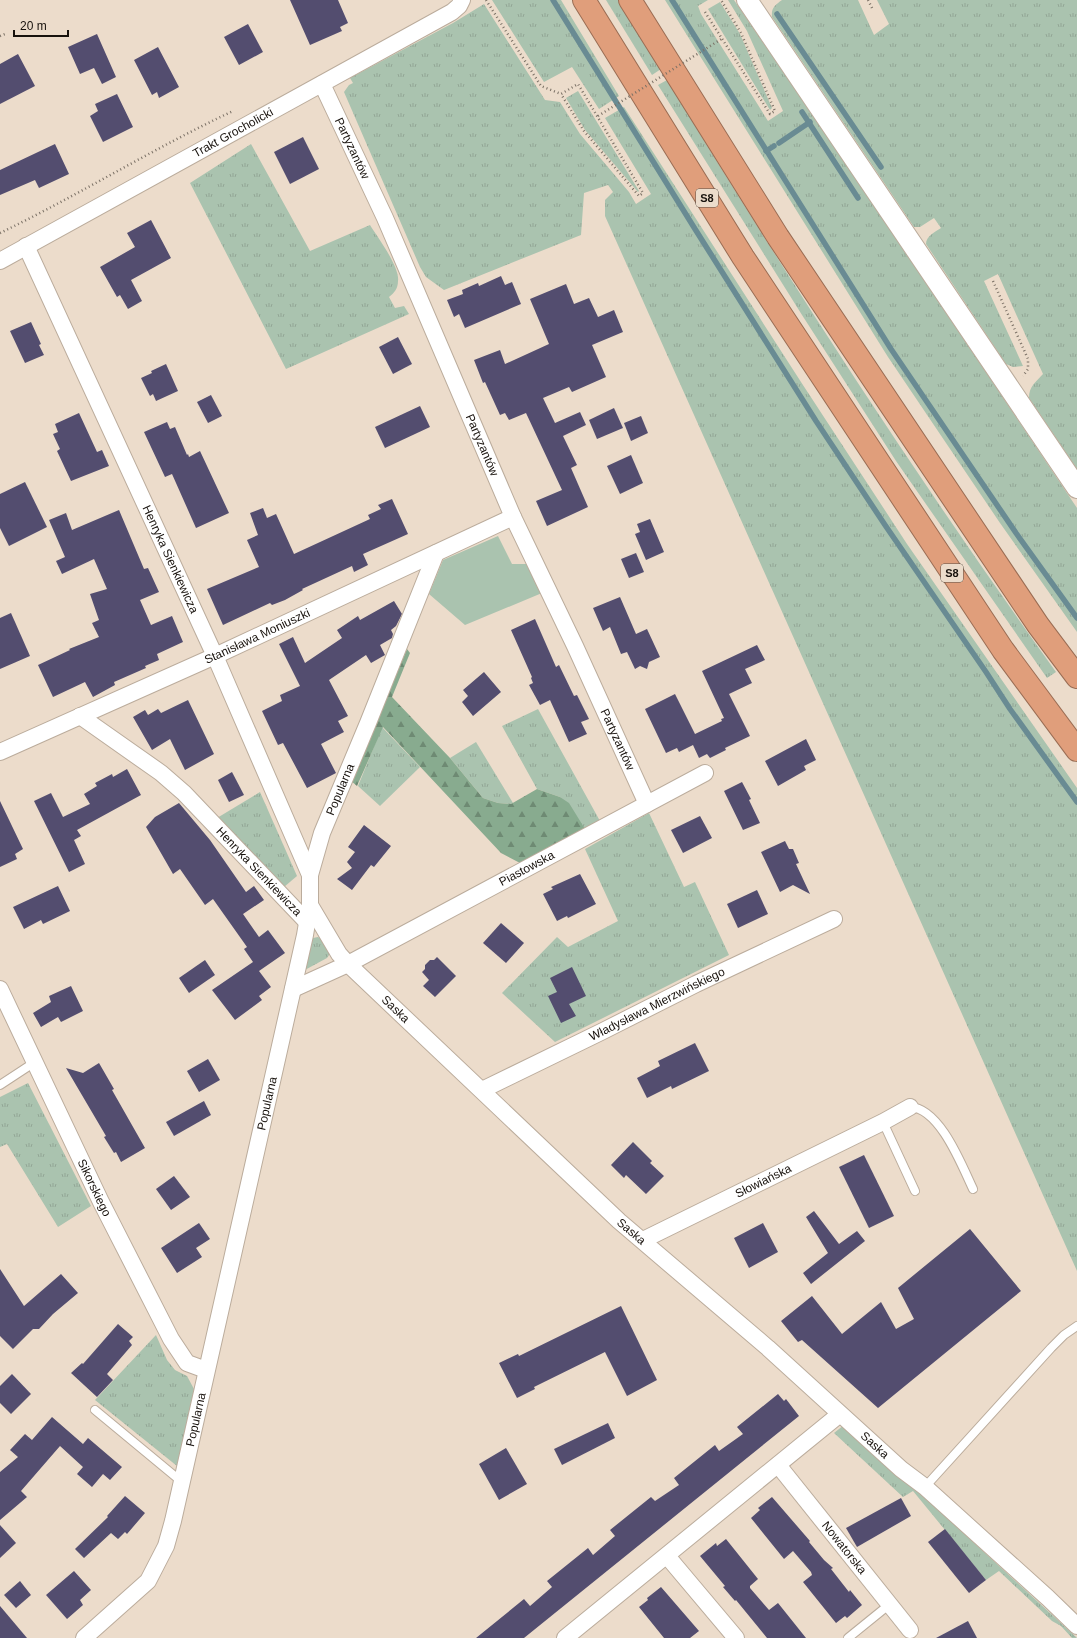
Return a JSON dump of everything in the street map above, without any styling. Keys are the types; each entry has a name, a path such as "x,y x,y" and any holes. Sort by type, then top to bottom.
{"highway":[{"name":"S8","path":"584,0 743,256 1003,650 1077,750"},
{"path":"630,0 778,237 1038,625 1077,677"}],"street":[{"name":"Trakt Grocholicki","path":"0,261 452,12 459,6 462,0"},
{"path":"748,0 1077,488"},
{"name":"Partyzantów","path":"322,84 385,218 513,517 575,646 647,804"},
{"name":"Henryka Sienkiewicza","path":"26,246 215,656 310,875"},
{"name":"Stanisława Moniuszki","path":"0,752 215,656 513,517"},
{"name":"Popularna","path":"84,1638 148,1581 166,1546 182,1482 293,989 310,905 310,875 322,833 436,553"},
{"name":"Henryka Sienkiewicza","path":"80,716 161,773 184,793 307,922"},
{"name":"Piastowska","path":"293,989 348,964 705,773"},
{"name":"Saska","path":"310,905 339,954 348,964 620,1221 768,1348 901,1469 924,1487 1048,1598 1077,1626"},
{"name":"Władysława Mierzwińskiego","path":"482,1090 608,1029 696,984 834,919"},
{"name":"Sikorskiego","path":"0,989 102,1202 171,1339 187,1363 206,1370"},
{"name":"Słowiańska","path":"643,1240 883,1122 910,1107"},
{"path":"565,1638 840,1414"},
{"name":"Nowatorska","path":"778,1465 910,1630"},
{"path":"667,1556 736,1638"}],"lane":[{"path":"0,1085 34,1062"},
{"path":"910,1107 916,1107 927,1114 944,1132 973,1189"},
{"path":"883,1122 915,1192"},
{"path":"924,1487 1051,1348 1064,1335 1077,1326"},
{"path":"95,1410 182,1482"},
{"path":"848,1638 890,1604"}],"path":[{"path":"486,0 541,86 561,94 584,131 639,196 643,193 578,84 561,94"},
{"path":"705,12 723,38 770,114 775,111 742,33 721,0"},
{"path":"868,0 873,10"},
{"path":"0,36 5,34"},
{"path":"598,116 723,38"},
{"path":"0,233 49,209 198,128 240,108"},
{"path":"993,281 1028,359 1026,373 1009,387"}],"green space":[{"path":"492,0 561,0 619,96 599,109 572,67 544,82"},
{"path":"606,0 618,0 661,69 652,75"},
{"path":"665,0 708,0 698,6 701,14 768,121 783,111 747,31 728,0 734,0 858,181 1077,508 1077,632 1000,523 888,357"},
{"path":"782,0 858,0 874,35 889,24 877,0 1077,0 1077,469 1029,398 1030,390 1043,374 998,274 984,281 1023,366 1013,367 1006,364 926,244 929,236 941,228 934,218 920,227 914,227 772,17 774,7"},
{"path":"720,2 740,34 772,108 770,110 708,9"},
{"path":"484,4 545,100 560,102 580,134 629,192 636,204 651,194 605,118 624,107 907,544 1077,788 1077,1271 605,216 605,200 613,192 608,185 584,193 581,235 444,290 426,277 420,267 344,92 349,85 353,83 350,78 453,23"},
{"path":"667,80 760,230 856,380 1005,600 1056,672 1047,678 896,461 802,315 658,85"},
{"path":"578,91 639,191 638,192 585,130 566,98"},
{"path":"251,144 310,251 370,225 388,253 398,275 398,284 396,289 389,297 395,308 404,306 409,314 286,369 190,183"},
{"path":"498,536 512,564 529,564 542,593 465,625 429,594 443,560"},
{"path":"407,649 410,653 392,697 450,758 483,798 498,803 511,804 537,789 560,797 569,803 585,829 520,863 501,853 383,727 357,786 350,780 377,721"},
{"path":"538,709 600,821 585,829 560,797 537,789 502,726"},
{"path":"382,727 420,767 380,806 358,786"},
{"path":"476,742 513,803 498,803 483,798 450,758"},
{"path":"260,792 297,876 284,887 217,818"},
{"path":"649,813 684,887 695,882 729,955 555,1042 502,993 557,937 568,947 618,921 585,849"},
{"path":"318,937 329,949 329,955 327,958 303,971 313,938"},
{"path":"28,1083 91,1206 58,1227 7,1144 0,1147 0,1097"},
{"path":"156,1335 167,1360 175,1370 187,1376 194,1389 177,1466 95,1400"},
{"path":"844,1425 917,1490 1077,1638 1072,1638 1061,1626 1052,1621 999,1571 986,1580 913,1491 903,1497 834,1433"}],"building":[{"path":"290,0 338,0 348,23 340,27 342,31 310,45"},
{"path":"248,24 263,52 239,65 224,37"},
{"path":"97,34 116,77 102,84 94,68 80,74 68,47"},
{"path":"158,47 179,87 159,98 157,92 152,95 134,60"},
{"path":"18,54 35,86 0,104 0,64"},
{"path":"117,94 133,127 103,142 90,116 98,111 95,104"},
{"path":"303,137 319,169 290,184 274,152"},
{"path":"55,144 69,174 39,188 35,180 0,195 0,170"},
{"path":"151,220 171,258 131,280 142,301 128,309 120,295 117,297 100,267 135,247 127,233"},
{"path":"501,276 505,285 512,282 521,304 465,328 459,314 454,317 447,300 463,294 462,290 478,283 479,286"},
{"path":"566,284 574,304 589,298 598,317 614,310 623,332 592,345 606,377 572,392 569,387 543,398 555,423 580,412 586,425 563,436 577,465 571,468 588,507 547,526 536,501 562,490 526,413 509,420 505,413 500,415 485,382 483,383 474,360 500,350 505,364 549,344 530,299"},
{"path":"31,322 41,344 39,345 44,355 25,363 10,331"},
{"path":"398,337 412,364 393,374 379,347"},
{"path":"166,364 178,391 156,401 153,394 150,396 141,378 152,373 151,371"},
{"path":"211,395 222,416 208,423 197,402"},
{"path":"420,406 430,427 385,448 375,427"},
{"path":"614,408 623,428 597,439 589,420"},
{"path":"79,413 97,452 102,450 109,466 71,481 57,451 60,449 53,434 58,432 55,424"},
{"path":"641,416 648,433 631,441 624,423"},
{"path":"167,422 170,429 175,427 189,457 200,451 229,513 196,528 172,474 165,477 144,432"},
{"path":"631,455 643,483 620,494 607,466"},
{"path":"25,482 47,527 9,546 0,528 0,494"},
{"path":"392,499 408,534 363,554 368,565 354,572 352,566 302,589 303,590 285,600 272,605 270,603 223,625 207,589 259,567 247,540 258,535 250,513 263,508 267,518 276,514 294,554 370,519 368,515 381,509 378,505"},
{"path":"119,510 144,569 148,568 159,592 140,600 151,625 172,616 183,642 157,654 159,660 145,666 146,668 114,682 115,685 93,697 85,682 53,697 38,665 70,650 69,649 99,637 92,623 99,620 90,594 107,589 94,559 62,574 56,561 65,557 49,520 66,513 72,530"},
{"path":"650,519 664,552 646,560 635,534 640,532 637,524"},
{"path":"636,553 644,572 629,578 621,559"},
{"path":"620,597 636,634 647,629 660,657 649,662 647,669 640,666 635,669 627,652 621,654 610,627 603,631 593,608"},
{"path":"394,601 402,614 396,626 391,630 393,634 392,638 380,645 385,655 371,663 366,655 329,680 348,716 338,721 344,732 321,744 336,773 307,788 283,743 278,745 262,711 282,701 280,695 300,686 279,644 293,637 305,663 342,638 337,630 358,616 360,620"},
{"path":"11,613 30,656 0,669 0,618"},
{"path":"535,619 556,667 559,665 574,696 577,695 589,719 581,722 587,734 569,742 550,700 540,705 529,685 533,683 532,677 511,630"},
{"path":"757,645 765,660 745,669 752,683 729,694 750,736 725,748 726,750 710,758 707,754 699,758 693,745 679,752 677,748 666,753 645,709 675,694 695,734 722,721 721,719 724,718 702,671"},
{"path":"484,672 501,692 473,716 462,702 468,696 463,690"},
{"path":"188,700 214,754 185,770 170,739 152,750 133,717 145,710 148,715 158,709 161,713"},
{"path":"806,739 816,760 804,766 806,770 778,786 765,761"},
{"path":"127,769 141,795 77,830 81,836 74,840 85,864 69,872 34,801 51,793 63,817 90,804 84,794 97,786 95,783 112,774 113,777"},
{"path":"232,772 244,795 229,802 218,780"},
{"path":"742,782 751,799 749,800 760,823 743,830 724,791"},
{"path":"0,801 23,849 15,854 17,859 0,867"},
{"path":"179,803 210,840 246,892 254,886 264,900 243,914 259,937 268,930 285,953 259,971 271,987 259,996 262,1000 235,1020 212,990 253,962 244,949 247,947 213,899 205,905 180,869 173,874 146,827 155,817"},
{"path":"700,816 712,838 683,853 671,830"},
{"path":"364,825 391,846 374,867 371,865 352,890 337,879 352,868 347,862 355,852 348,847"},
{"path":"785,841 789,849 793,849 799,863 796,864 810,894 793,885 780,892 761,852"},
{"path":"580,874 596,904 568,918 567,916 557,921 543,894 553,889 551,887"},
{"path":"58,886 70,911 43,924 41,920 24,929 13,907"},
{"path":"757,890 768,914 738,928 727,904"},
{"path":"501,923 524,943 506,963 483,943"},
{"path":"437,957 456,976 435,997 423,986 429,980 422,972 425,969 425,965 430,960 434,960"},
{"path":"205,960 215,975 189,993 179,978"},
{"path":"572,967 586,996 569,1004 576,1016 561,1023 548,996 557,992 550,978"},
{"path":"71,986 83,1011 61,1022 58,1017 41,1027 33,1013 51,1002 49,996"},
{"path":"695,1043 709,1071 672,1089 671,1086 647,1098 637,1078 660,1066 658,1061"},
{"path":"208,1059 220,1080 199,1092 187,1071"},
{"path":"99,1063 114,1089 112,1090 145,1148 121,1162 116,1152 114,1153 104,1137 106,1136 66,1068 83,1073"},
{"path":"204,1101 211,1115 174,1136 166,1122"},
{"path":"633,1142 652,1161 650,1163 664,1176 646,1194 626,1175 624,1178 611,1165"},
{"path":"864,1155 894,1216 869,1228 839,1167"},
{"path":"174,1176 190,1197 171,1210 156,1189"},
{"path":"814,1211 839,1244 857,1231 865,1241 811,1284 803,1273 828,1253 806,1217"},
{"path":"199,1223 210,1239 196,1248 202,1257 177,1273 161,1248"},
{"path":"763,1223 778,1252 749,1268 734,1238"},
{"path":"970,1229 1021,1291 878,1408 802,1340 798,1342 781,1321 812,1296 842,1334 881,1302 896,1329 914,1319 898,1288"},
{"path":"0,1269 24,1306 61,1274 78,1293 53,1314 39,1329 33,1329 13,1349 0,1336"},
{"path":"621,1306 657,1380 627,1396 605,1352 534,1387 535,1389 517,1398 499,1363 518,1354 519,1356"},
{"path":"118,1324 133,1337 129,1341 132,1345 107,1374 113,1380 97,1397 71,1373 82,1363 83,1364"},
{"path":"12,1374 31,1394 11,1414 0,1403 0,1386"},
{"path":"778,1394 784,1401 786,1399 799,1416 524,1638 476,1638 524,1599 530,1606 552,1587 547,1581 588,1548 593,1555 615,1536 610,1530 651,1497 655,1501 679,1485 674,1478 715,1445 719,1451 743,1434 737,1427"},
{"path":"52,1417 83,1444 88,1438 122,1467 110,1480 103,1474 92,1487 77,1474 83,1467 60,1446 21,1491 27,1497 0,1520 0,1472 18,1457 10,1450 25,1434 32,1440"},
{"path":"608,1423 615,1438 562,1465 554,1449"},
{"path":"506,1448 527,1484 499,1500 479,1464"},
{"path":"125,1496 145,1513 127,1534 125,1532 118,1539 111,1533 84,1558 75,1549 108,1517 107,1516"},
{"path":"772,1497 810,1541 809,1542 824,1560 833,1568 831,1569 849,1592 850,1590 862,1605 847,1618 845,1616 836,1623 803,1582 812,1575 811,1572 793,1551 784,1559 751,1518 760,1510 758,1508"},
{"path":"901,1498 911,1516 857,1547 846,1528"},
{"path":"0,1525 16,1543 0,1558"},
{"path":"945,1529 986,1580 969,1593 928,1542"},
{"path":"726,1539 758,1579 750,1586 750,1588 769,1610 778,1603 806,1638 767,1638 736,1600 735,1601 723,1587 725,1586 700,1556 716,1543 717,1546"},
{"path":"74,1571 91,1590 80,1600 83,1605 67,1619 46,1595"},
{"path":"20,1581 31,1595 16,1608 4,1595"},
{"path":"661,1587 699,1631 690,1638 664,1638 639,1607 648,1600 647,1598"},
{"path":"0,1606 27,1638 0,1638"},
{"path":"968,1621 977,1638 936,1638"}],"waterway":[{"path":"553,0 816,421 1010,709 1077,802"},
{"path":"672,0 891,349 1016,533 1077,618"},
{"path":"777,14 881,167"},
{"path":"802,112 858,198"},
{"path":"779,143 810,122"},
{"path":"766,151 774,146"}]}
